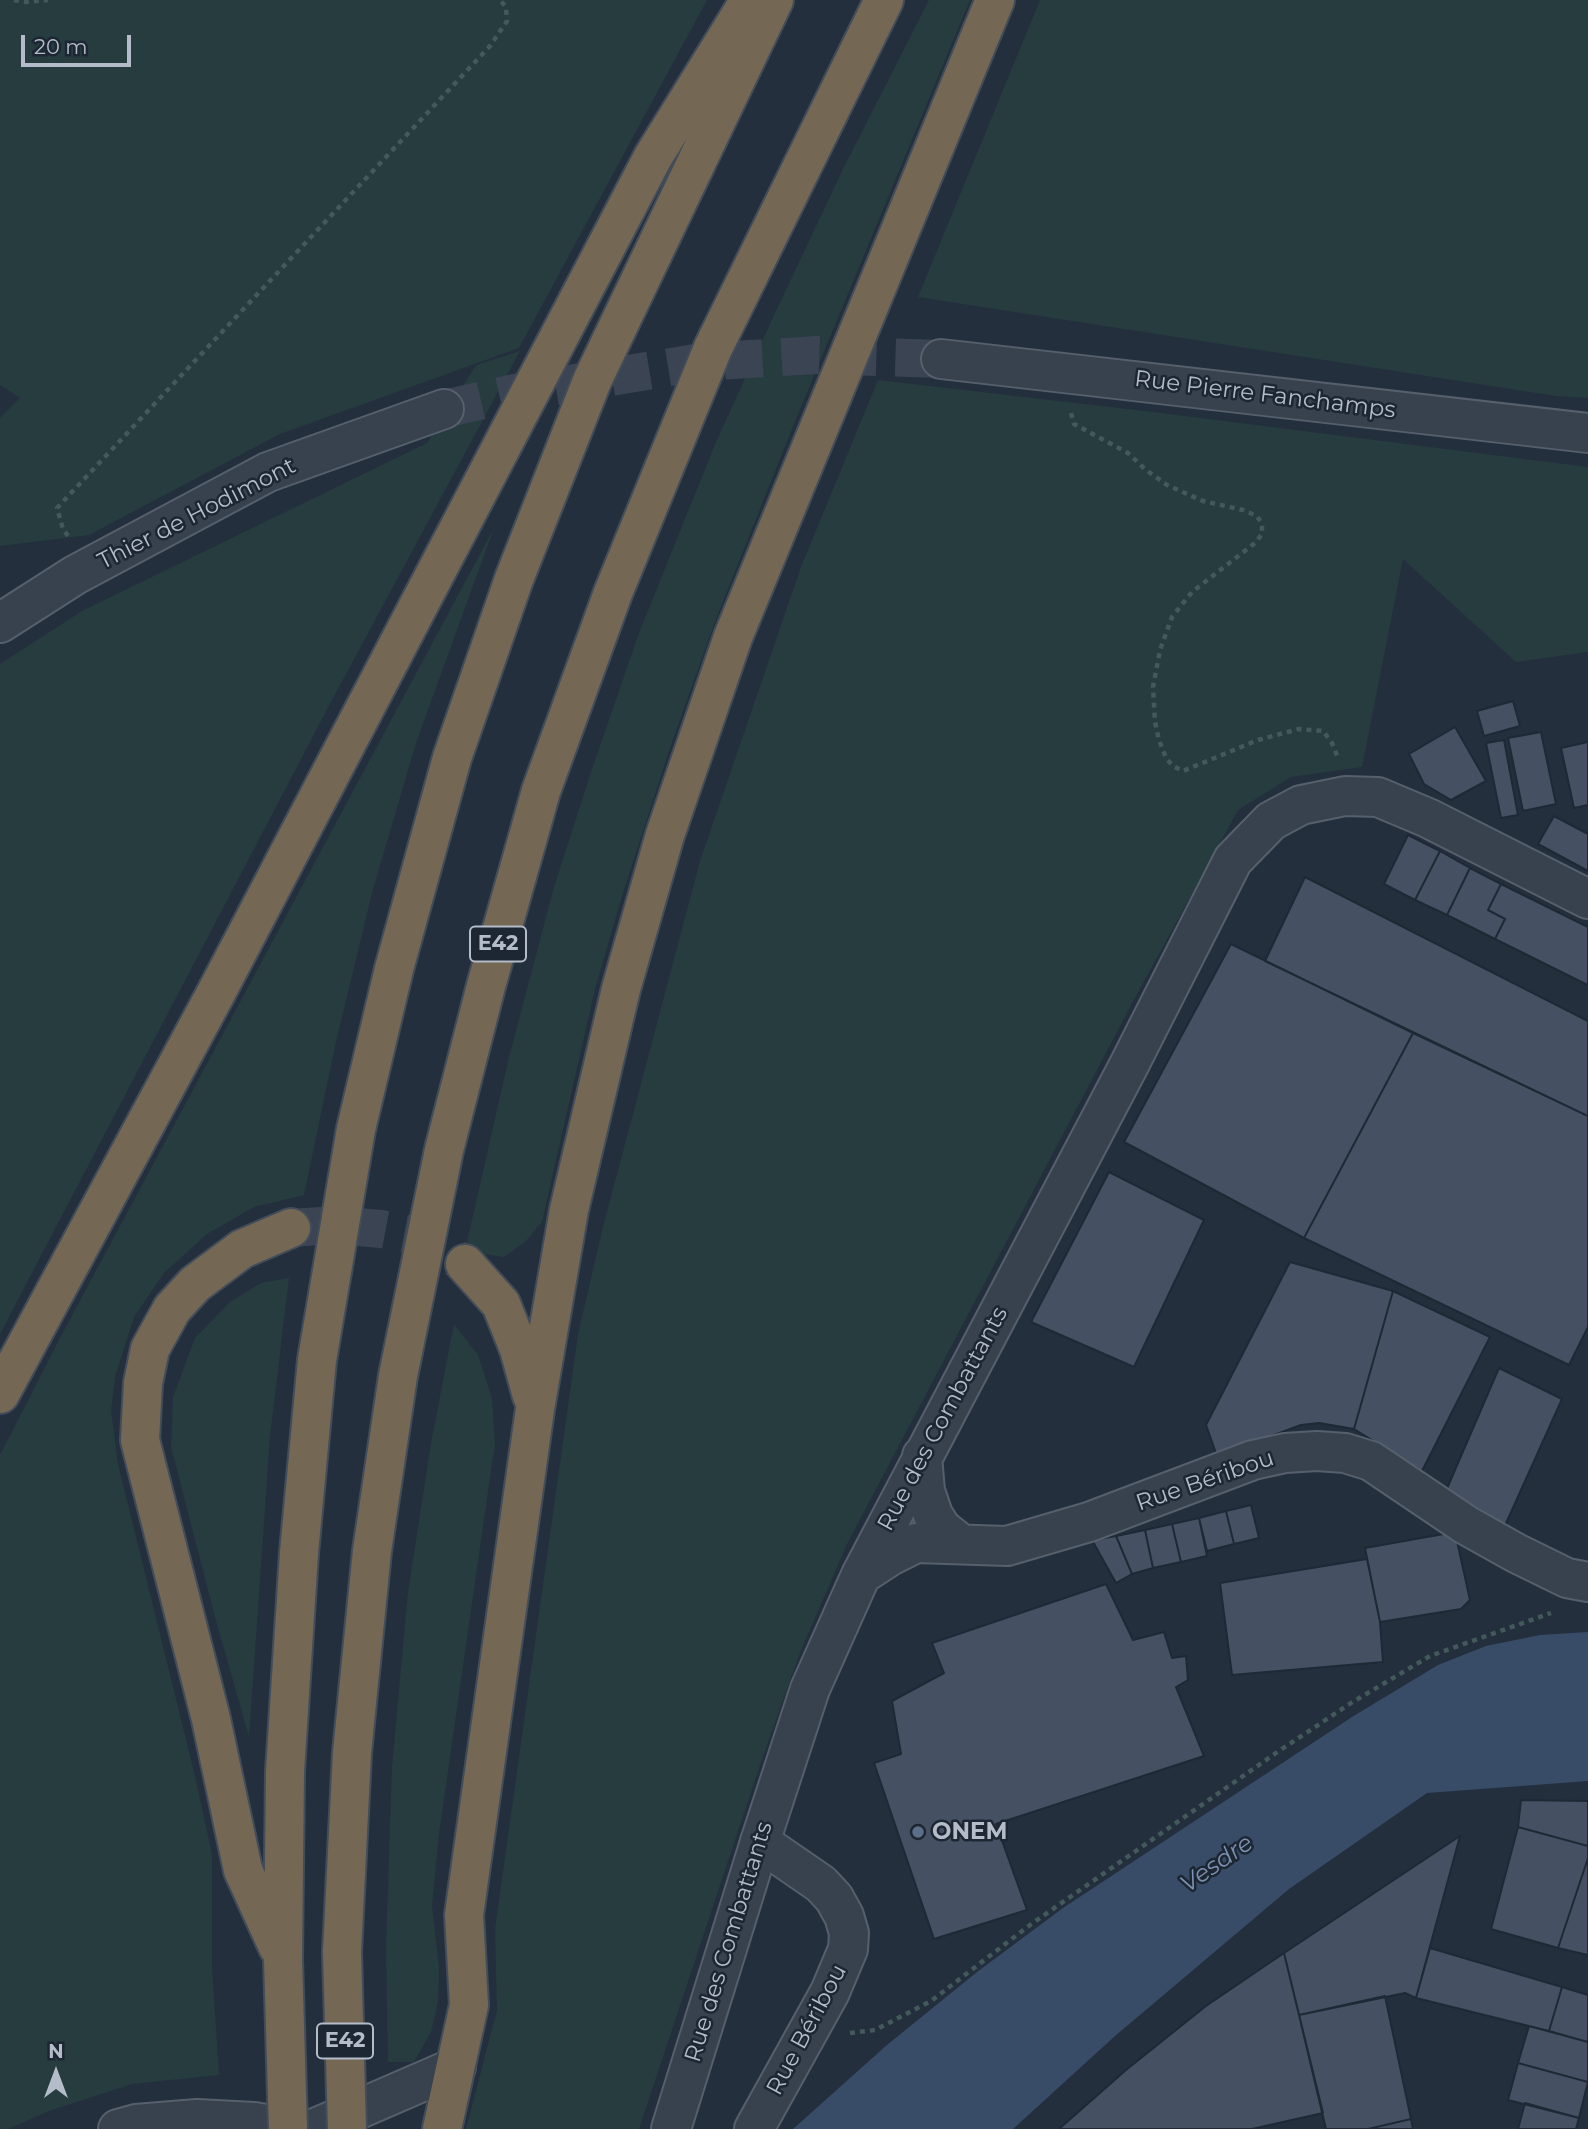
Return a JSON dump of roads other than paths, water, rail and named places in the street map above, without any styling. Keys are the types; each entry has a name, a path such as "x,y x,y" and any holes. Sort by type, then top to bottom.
{"highway":[{"path":"0,1394 216,993 653,157 750,0"},
{"name":"E42","path":"288,2129 283,1959 285,1771 299,1553 317,1360 356,1129 394,969 452,758 514,579 593,381 774,0"},
{"name":"E42","path":"347,2129 342,1952 352,1753 372,1551 398,1377 441,1163 486,986 541,791 613,593 713,348 884,0"},
{"path":"442,2129 469,2005 464,1915 535,1409 569,1210 621,989 665,835 733,637 995,0"},
{"path":"283,1959 243,1870 211,1719 140,1440 143,1383 150,1349 172,1308 195,1284 242,1249 291,1228"},
{"path":"465,1264 500,1304 519,1349 535,1409"}],"street":[{"name":"Rue Pierre Fanchamps","path":"941,359 1588,433"},
{"name":"Thier de Hodimont","path":"0,623 75,575 268,472 443,409"},
{"name":"Rue des Combattants","path":"671,2129 810,1689 861,1575 922,1455 1128,1067 1233,860 1271,821 1301,805 1345,796 1378,797 1588,898"},
{"name":"Rue Béribou","path":"861,1575 916,1543 1007,1546 1089,1522 1252,1461 1285,1453 1317,1451 1345,1453 1371,1461 1466,1525 1567,1578 1576,1595"},
{"path":"922,1455 925,1491 933,1516 942,1529 961,1545"},
{"name":"Rue Béribou","path":"754,2129 830,1992 848,1949 849,1933 844,1916 834,1898 821,1884 760,1842"},
{"path":"313,2129 456,2067"},
{"path":"118,2129 136,2124 197,2119 254,2122 295,2129"}],"water":[{"name":"Vesdre","path":"1588,1632 1588,1781 1427,1793 1289,1889 1115,2036 1013,2129 793,2129 887,2045 977,1972 1063,1908 1352,1717 1438,1665 1486,1646 1540,1635"}],"tunnel":[{"path":"444,409 509,394 701,362 817,355 941,359"},
{"path":"291,1228 335,1225 418,1236 465,1264"}],"place":[{"name":"ONEM","path":"918,1832"}]}
